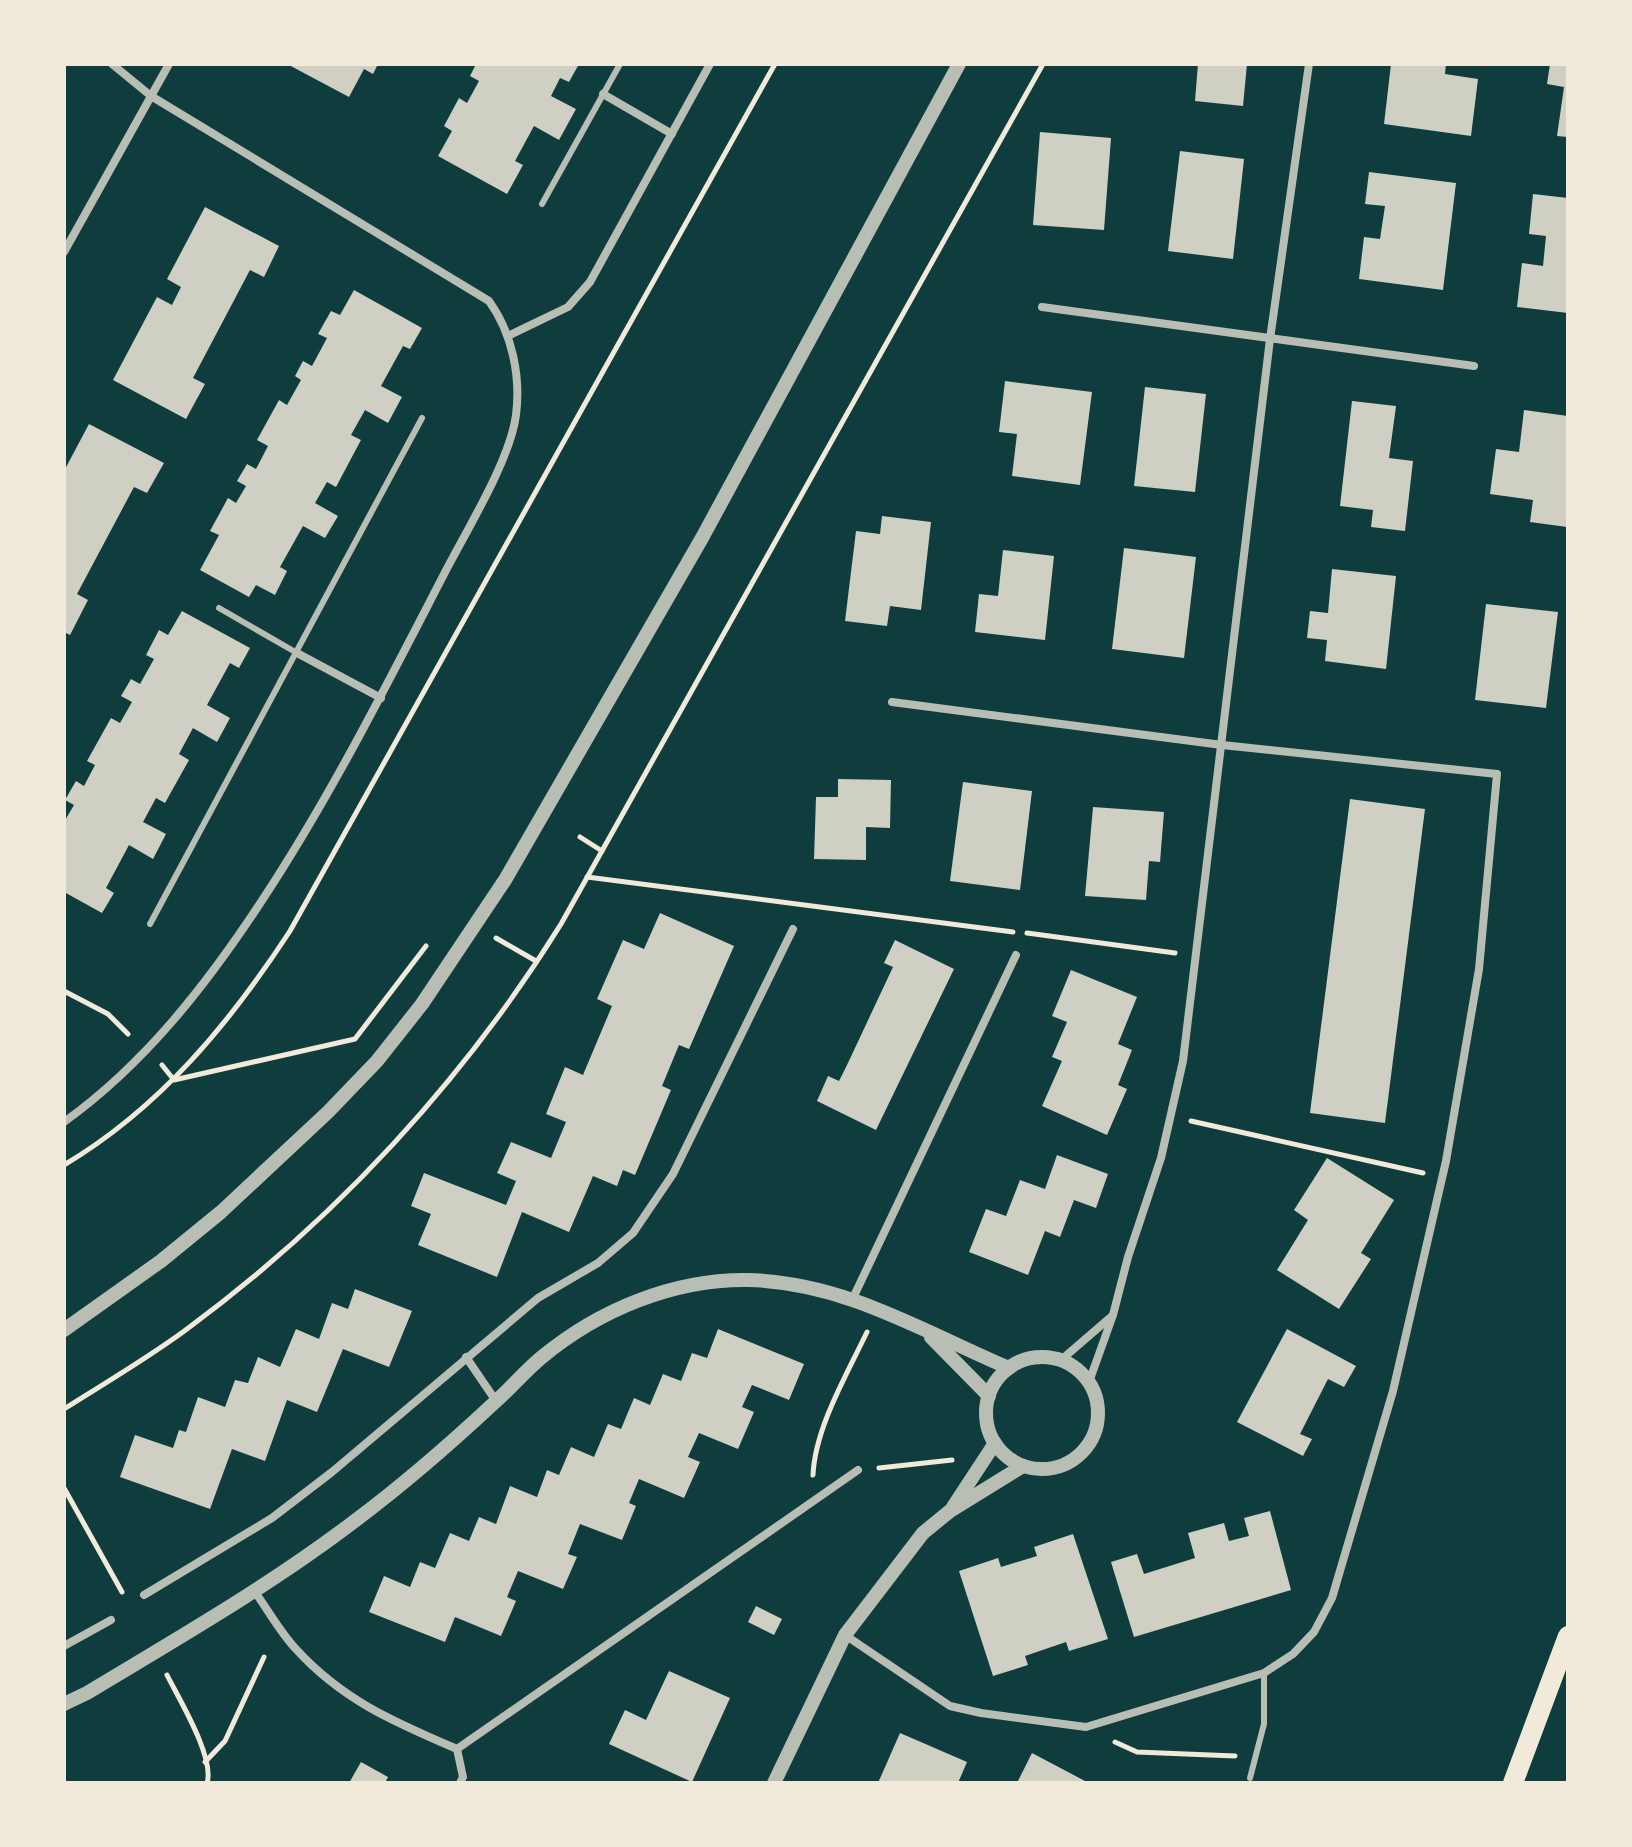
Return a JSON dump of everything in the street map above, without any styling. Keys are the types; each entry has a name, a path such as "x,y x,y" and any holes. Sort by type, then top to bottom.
{"main road":[{"path":"1513,1783 1568,1636"}],"street":[{"path":"64,1122 147,1051 220,964 309,829 381,698 508,446 516,418 517,395 508,336 501,318 489,301 151,96 112,64"},
{"path":"64,252 169,64"},
{"path":"508,336 568,307 590,282 710,64"},
{"path":"64,1330 161,1261 221,1212 328,1112 377,1061 422,1004 505,880 702,538 959,64"},
{"path":"1089,1382 1161,1158 1183,1061 1270,339 1309,64"},
{"path":"603,94 672,134"},
{"path":"1042,307 1474,366"},
{"path":"297,653 381,698"},
{"path":"845,1635 950,1706 1086,1727 1264,1673 1293,1654 1314,1632 1332,1598 1393,1391 1443,1178 1479,969 1497,774 1222,745 892,702"},
{"path":"144,1595 272,1518 355,1454 538,1298 614,1251 646,1217 673,1174 793,929"},
{"path":"853,1298 1016,955"},
{"path":"64,1704 255,1592 377,1504 542,1357 576,1332 643,1298 714,1283 747,1280 812,1286 853,1298 1009,1368"},
{"path":"1061,1360 1113,1315"},
{"path":"925,1331 989,1396"},
{"path":"466,1357 496,1401"},
{"path":"1043,1357 1061,1360 1089,1382 1096,1398 1098,1415 1095,1433 1074,1460 1058,1467 1040,1469 1023,1466 1007,1456 995,1443 987,1420 989,1396 1009,1368 1025,1360 1043,1357"},
{"path":"950,1511 995,1443"},
{"path":"774,1783 845,1635 923,1533 950,1511 1023,1466"},
{"path":"457,1749 858,1470"},
{"path":"255,1592 292,1646 340,1691 395,1722 457,1749"},
{"path":"64,1646 111,1620"},
{"path":"457,1749 463,1777 460,1783"}],"lane":[{"path":"542,204 620,64"},
{"path":"150,924 422,418"},
{"path":"219,608 297,653"},
{"path":"1250,1778 1264,1724 1264,1673"}],"path":[{"path":"64,1165 119,1127 174,1080 243,1000 290,931 775,64"},
{"path":"64,1409 188,1328 324,1214 446,1084 536,961 602,851 1043,64"},
{"path":"580,837 602,851"},
{"path":"587,877 1196,957"},
{"path":"174,1080 355,1039 435,935"},
{"path":"496,938 536,961"},
{"path":"64,991 108,1014 128,1034"},
{"path":"161,1063 174,1080"},
{"path":"1170,1117 1280,1139 1443,1178"},
{"path":"813,1500 814,1459 834,1401 867,1332"},
{"path":"858,1470 952,1460"},
{"path":"64,1488 122,1593"},
{"path":"205,1762 225,1741 264,1657"},
{"path":"167,1675 201,1743 209,1777 207,1783"},
{"path":"1086,1727 1137,1752 1256,1757"}],"building":[{"path":"287,64 378,64 373,74 364,69 349,97"},
{"path":"476,64 579,64 569,82 560,78 551,96 576,109 559,140 534,126 515,161 523,165 507,194 438,156 452,131 444,126 459,98 467,103 479,81 470,76"},
{"path":"1198,64 1247,64 1243,106 1195,101"},
{"path":"1391,64 1446,64 1445,74 1478,79 1471,136 1384,124"},
{"path":"1550,64 1568,64 1568,137 1557,136 1564,87 1547,84"},
{"path":"1040,132 1111,138 1104,230 1033,225"},
{"path":"1180,151 1244,159 1233,259 1168,251"},
{"path":"1369,172 1456,183 1443,290 1359,279 1364,237 1380,239 1385,206 1365,204"},
{"path":"1533,194 1568,198 1568,313 1517,307 1522,263 1543,266 1546,236 1529,234"},
{"path":"205,207 279,246 264,277 250,270 193,378 205,384 186,419 113,380 157,297 172,305 181,287 167,279"},
{"path":"354,290 422,328 410,349 403,346 381,386 402,397 388,423 365,410 351,435 361,440 336,487 327,482 315,503 338,516 325,538 303,526 280,567 287,571 275,595 256,585 249,597 200,570 219,535 210,531 228,498 236,503 246,486 237,481 247,464 256,469 268,446 257,440 279,400 287,405 301,380 295,376 303,361 312,366 327,338 318,334 331,311 340,315"},
{"path":"1005,381 1092,392 1080,485 1012,476 1017,434 999,432"},
{"path":"1145,387 1206,394 1195,492 1134,486"},
{"path":"1352,401 1396,406 1389,458 1413,461 1405,531 1371,527 1373,510 1340,506"},
{"path":"1524,410 1568,416 1567,527 1530,522 1533,500 1490,494 1496,449 1519,452"},
{"path":"89,424 164,463 147,493 134,487 77,594 88,600 70,635 64,632 64,471"},
{"path":"882,516 931,522 921,610 890,606 887,626 845,621 856,531 880,534"},
{"path":"1124,548 1196,557 1184,658 1112,649"},
{"path":"1003,550 1054,556 1045,640 975,632 979,594 998,596"},
{"path":"1332,569 1396,576 1386,669 1325,661 1327,640 1307,638 1310,611 1328,613"},
{"path":"1486,604 1558,612 1546,708 1475,700"},
{"path":"182,611 250,648 239,668 230,663 207,705 230,718 217,742 193,728 179,754 189,760 165,803 156,798 143,822 166,834 153,859 129,845 106,888 114,893 102,913 64,892 64,822 74,805 65,800 76,781 84,786 95,765 87,761 111,718 120,723 132,702 121,696 131,679 140,684 154,659 146,655 159,630 168,635"},
{"path":"838,779 891,780 890,828 866,827 866,860 814,859 816,797 838,797"},
{"path":"963,782 1032,791 1020,890 950,881"},
{"path":"1350,799 1425,809 1385,1123 1310,1113"},
{"path":"1093,807 1164,812 1160,862 1149,861 1146,900 1085,896"},
{"path":"660,913 734,946 689,1049 679,1045 662,1086 671,1090 635,1175 623,1170 617,1186 593,1176 569,1232 522,1212 497,1277 418,1245 431,1214 411,1206 424,1173 506,1205 516,1181 497,1173 511,1142 551,1158 566,1122 546,1114 565,1067 583,1075 612,1006 597,999 623,940 644,949"},
{"path":"895,940 954,969 876,1130 817,1101 828,1076 839,1081 847,1065 893,967 884,963"},
{"path":"1071,970 1137,997 1118,1044 1132,1050 1118,1085 1127,1089 1107,1135 1042,1106 1062,1061 1052,1057 1067,1022 1052,1016"},
{"path":"1057,1155 1108,1174 1096,1208 1074,1200 1060,1237 1045,1231 1028,1275 969,1252 986,1209 1006,1216 1020,1180 1045,1189"},
{"path":"1327,1158 1394,1200 1361,1253 1371,1259 1339,1309 1277,1270 1308,1220 1294,1210"},
{"path":"355,1289 412,1311 389,1367 343,1349 317,1412 287,1400 265,1461 232,1449 210,1509 120,1477 135,1435 173,1448 179,1430 186,1432 198,1397 225,1407 235,1380 248,1383 258,1357 280,1367 296,1329 319,1339 332,1303 348,1309"},
{"path":"718,1329 804,1364 789,1400 752,1385 742,1407 754,1412 738,1449 699,1433 688,1457 700,1462 684,1498 639,1479 629,1503 636,1506 622,1540 580,1524 568,1554 577,1557 563,1589 518,1571 507,1597 516,1601 501,1636 455,1617 445,1642 369,1612 384,1576 410,1587 420,1562 435,1568 450,1533 469,1541 479,1517 496,1524 510,1486 537,1497 547,1470 559,1475 571,1447 594,1457 608,1424 621,1429 634,1398 650,1405 663,1374 681,1381 692,1353 707,1358"},
{"path":"1287,1329 1356,1366 1344,1387 1328,1379 1300,1434 1312,1439 1303,1456 1237,1422"},
{"path":"1270,1511 1291,1590 1134,1637 1111,1562 1137,1554 1144,1574 1195,1558 1188,1533 1224,1523 1229,1541 1249,1536 1244,1518"},
{"path":"1073,1534 1108,1639 1069,1651 1066,1642 1025,1656 1028,1665 993,1676 959,1571 998,1558 1001,1567 1037,1556 1034,1547"},
{"path":"756,1606 782,1619 774,1635 748,1622"},
{"path":"669,1671 730,1698 692,1782 609,1744 625,1710 646,1720"},
{"path":"900,1733 967,1762 958,1783 878,1783"},
{"path":"1032,1753 1085,1781 1084,1783 1017,1783"},
{"path":"361,1762 388,1777 385,1783 349,1783"}]}
